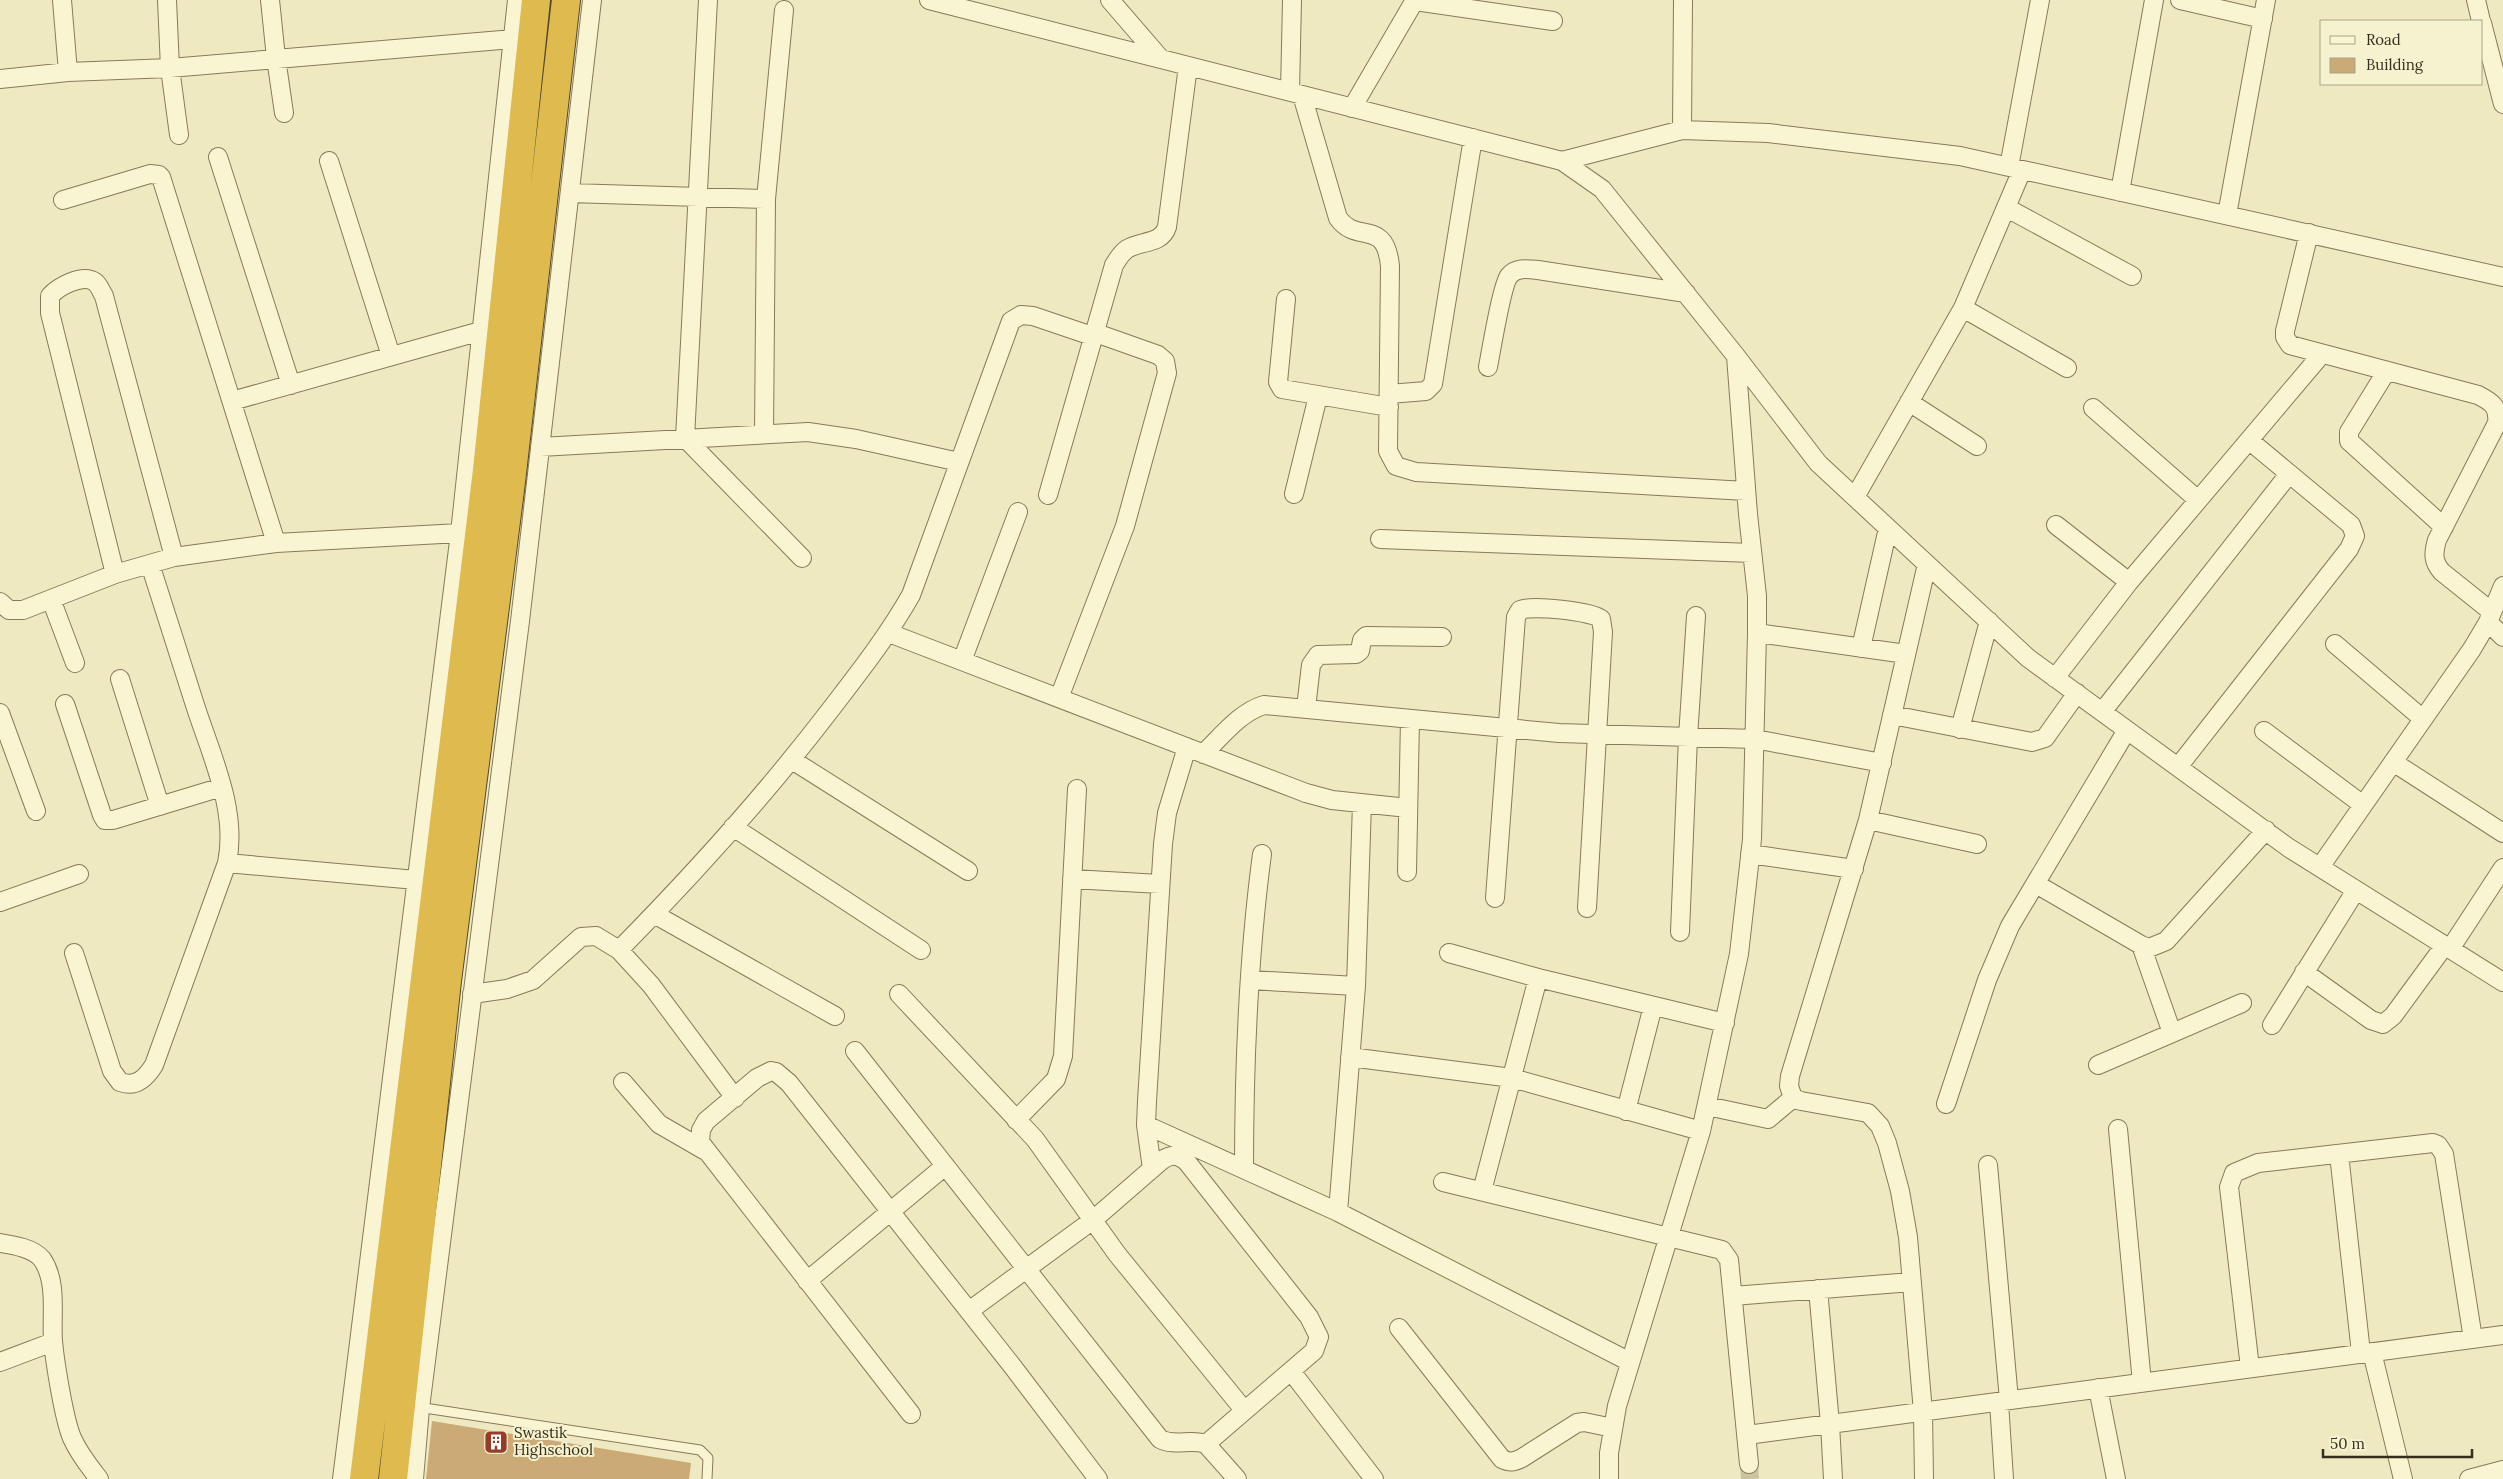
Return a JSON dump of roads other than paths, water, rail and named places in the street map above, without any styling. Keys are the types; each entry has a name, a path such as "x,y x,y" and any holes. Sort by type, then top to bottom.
{"highway":[{"path":"364,1479 487,470 536,0"},
{"path":"393,1479 410,1406 449,971 511,482 566,0"}],"street":[{"path":"62,0 68,72"},
{"path":"167,0 170,68 179,135"},
{"path":"270,0 284,113"},
{"path":"342,1479 460,533 517,0"},
{"path":"414,1479 410,1406 472,994 540,447 592,0"},
{"path":"708,0 685,438 802,558"},
{"path":"929,0 1562,161 1602,189 1736,356 1818,463 2028,658 2320,867 2503,982"},
{"path":"1110,0 1160,58"},
{"path":"1292,0 1296,94 1338,218 1349,228 1378,237 1387,246 1390,266 1388,451 1396,466 1416,472 1746,491"},
{"path":"1352,108 1415,0 1553,21"},
{"path":"1682,130 1683,0"},
{"path":"1855,497 1963,308 2006,208 2016,168 2040,0"},
{"path":"2120,192 2154,0"},
{"path":"2180,0 2263,20"},
{"path":"2226,215 2266,0"},
{"path":"2476,0 2481,20"},
{"path":"764,433 766,199 784,10"},
{"path":"2483,26 2503,104"},
{"path":"0,79 68,72 170,68 513,39"},
{"path":"1048,495 1114,265 1120,256 1134,246 1159,238 1164,234 1167,227 1188,66"},
{"path":"1562,161 1682,130 1768,133 1960,156 2503,277"},
{"path":"1286,299 1279,386 1287,391 1318,396 1389,400 1426,391 1433,384 1473,138"},
{"path":"218,157 291,385"},
{"path":"329,161 391,356"},
{"path":"62,200 150,174 161,177 276,543"},
{"path":"570,193 766,199"},
{"path":"2006,208 2132,276"},
{"path":"2309,234 2285,337 2290,345 2321,355 2478,395 2491,401 2496,408 2497,423 2434,551 2436,566 2490,617 2503,637"},
{"path":"1488,367 1506,281 1516,270 1525,268 1686,293"},
{"path":"115,574 50,313 50,296 56,290 73,282 82,280 95,282 104,296 174,557"},
{"path":"1963,308 2067,368"},
{"path":"619,950 654,914 792,760 890,633 911,595 1011,322 1021,316 1033,316 1158,354 1165,361 1167,373 1125,526 1059,698"},
{"path":"232,402 482,331"},
{"path":"2056,678 2129,582 2321,355"},
{"path":"1609,1479 1609,1453 1617,1406 1701,1131 1739,954 1750,854 1755,740 1757,596 1746,491 1736,356"},
{"path":"2386,372 2349,432 2349,440 2444,528"},
{"path":"1294,494 1318,396"},
{"path":"1909,402 1977,446"},
{"path":"2093,408 2198,500"},
{"path":"540,447 808,432 856,439 959,462"},
{"path":"2178,767 2352,542 2354,536 2351,525 2250,441"},
{"path":"2102,712 2289,474"},
{"path":"962,661 1018,512"},
{"path":"2056,524 2129,582"},
{"path":"1861,648 1888,528"},
{"path":"0,602 9,610 15,611 115,574 174,557 276,543 460,533"},
{"path":"1380,539 1752,553"},
{"path":"74,953 112,1071 120,1082 130,1084 138,1082 148,1075 154,1065 227,863 230,832 222,787 150,564"},
{"path":"1924,1479 1923,1412 1905,1213 1887,1142 1880,1126 1868,1113 1801,1102 1793,1098 1789,1086 1790,1076 1868,820 1927,564"},
{"path":"2320,867 2472,649 2490,617 2503,586"},
{"path":"52,598 75,663"},
{"path":"1494,898 1516,617 1520,610 1530,608 1591,614 1600,619 1602,632 1587,908"},
{"path":"1680,932 1688,737 1696,616"},
{"path":"1960,729 1989,622"},
{"path":"1757,632 1906,654"},
{"path":"890,633 1306,793 1332,800 1408,808"},
{"path":"1306,708 1311,665 1318,655 1356,654 1360,651 1362,640 1366,636 1442,637"},
{"path":"2335,644 2423,719"},
{"path":"120,679 160,806"},
{"path":"1892,714 2022,742 2038,741 2052,729 2077,693"},
{"path":"65,704 103,818 108,821 222,787"},
{"path":"1152,1169 1146,1125 1160,884 1168,813 1195,750 1255,707 1264,705 1306,708 1507,728 1596,734 1755,740 1882,763"},
{"path":"0,713 36,811"},
{"path":"1407,872 1410,719"},
{"path":"1946,1104 1994,962 2010,926 2127,730"},
{"path":"2264,731 2363,805"},
{"path":"792,760 968,871"},
{"path":"2393,762 2503,833"},
{"path":"1016,1120 1056,1079 1063,1056 1077,789"},
{"path":"1338,1212 1356,986 1362,803"},
{"path":"1868,820 1978,844"},
{"path":"733,827 921,950"},
{"path":"2036,884 2149,948 2166,941 2266,830"},
{"path":"1244,1170 1244,1056 1254,909 1262,854"},
{"path":"1750,854 1854,869"},
{"path":"227,863 416,880"},
{"path":"2304,972 2371,1020 2383,1024 2393,1016 2447,947 2503,868"},
{"path":"0,902 80,874"},
{"path":"1072,879 1160,884"},
{"path":"2272,1025 2356,890"},
{"path":"654,914 835,1016"},
{"path":"472,994 523,985 544,973 575,942 588,935 596,936 619,950 651,985 734,1098"},
{"path":"2141,945 2172,1033"},
{"path":"1449,953 1538,978 1725,1023"},
{"path":"1482,1192 1538,978"},
{"path":"1250,980 1356,986"},
{"path":"899,994 1035,1139 1117,1254 1244,1410"},
{"path":"2098,1065 2242,1003"},
{"path":"1626,1110 1653,1006"},
{"path":"855,1050 1160,1439 1166,1442 1200,1441 1206,1444 1237,1479"},
{"path":"1350,1057 1512,1078 1701,1131"},
{"path":"911,1414 704,1150 699,1136 706,1122 764,1074 771,1071 782,1076 969,1311 1098,1479"},
{"path":"624,1082 659,1124 704,1150"},
{"path":"1707,1106 1768,1119 1793,1098"},
{"path":"1146,1125 1338,1212 1630,1362"},
{"path":"2118,1129 2142,1383"},
{"path":"2250,1368 2229,1198 2231,1179 2234,1173 2241,1168 2258,1163 2433,1143 2438,1145 2442,1149 2473,1339"},
{"path":"2339,1154 2366,1353 2403,1479"},
{"path":"969,1311 1093,1220 1169,1156 1180,1157 1187,1162 1310,1317 1317,1331 1318,1344 1314,1350 1206,1444"},
{"path":"807,1281 945,1166"},
{"path":"1988,1166 2004,1401 2004,1479"},
{"path":"1443,1182 1722,1250 1727,1254 1733,1296 1749,1464"},
{"path":"0,1243 28,1250 41,1258 48,1275 52,1297 53,1342 71,1437 82,1458 100,1479"},
{"path":"1733,1296 1912,1282"},
{"path":"1818,1289 1833,1479"},
{"path":"1399,1328 1502,1459 1507,1462 1514,1462 1522,1458 1577,1423 1584,1422 1613,1428"},
{"path":"1747,1434 2503,1336"},
{"path":"0,1362 53,1342"},
{"path":"1291,1370 1374,1479"},
{"path":"2098,1388 2116,1479"},
{"path":"2469,1479 2503,1470"}],"lane":[{"path":"410,1406 700,1450 708,1458 708,1479"}],"tunnel":[{"path":"1749,1464 1750,1479"}],"place":[{"name":"Swastik Highschool","path":"496,1442"}]}
